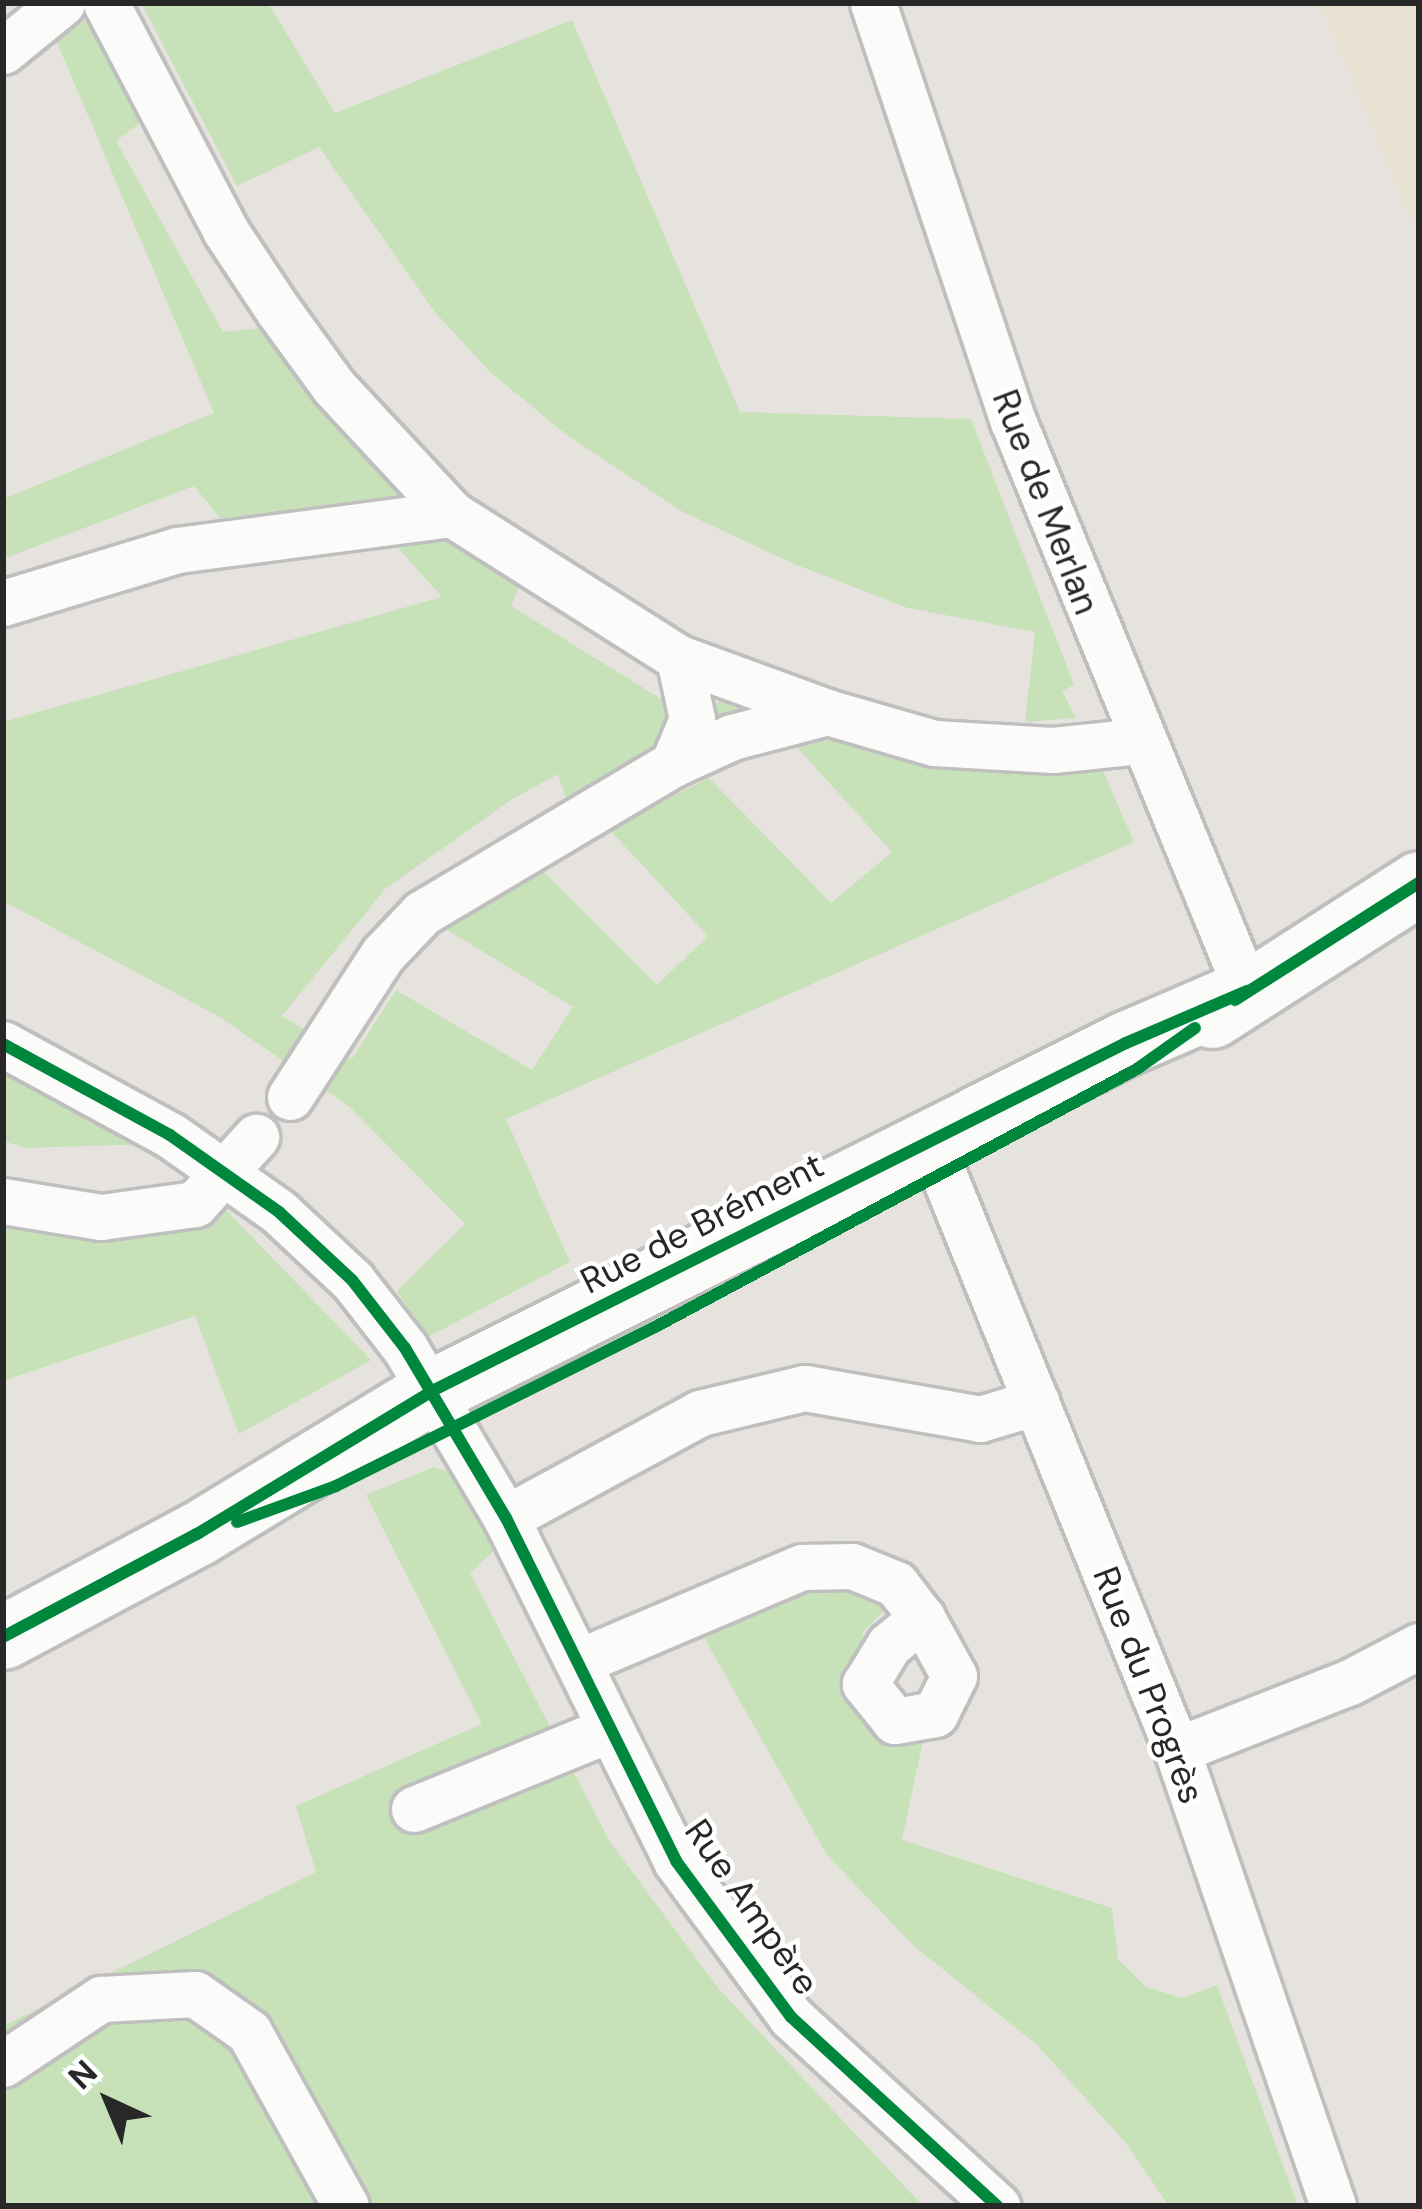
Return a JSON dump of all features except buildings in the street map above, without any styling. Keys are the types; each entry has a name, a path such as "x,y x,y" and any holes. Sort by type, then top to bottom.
{"main road":[{"name":"Rue de Brément","path":"3,1637 197,1534 294,1504 443,1410 920,1166 1137,1069 1247,992 1419,883"},
{"name":"Rue de Brément","path":"920,1166 1126,1043 1247,992"}],"street":[{"path":"3,51 62,3"},
{"path":"106,3 225,230 278,310 334,388 452,514 679,658 826,712 934,743 1053,750 1139,741"},
{"name":"Rue de Merlan","path":"873,3 1013,421 1139,741 1247,992"},
{"path":"3,603 177,550 452,514"},
{"path":"673,764 692,718 679,658"},
{"path":"290,1097 339,1015 422,914 673,764 732,737 826,712"},
{"name":"Rue Ampère","path":"3,1044 225,1173 352,1280 443,1410 506,1518 676,1861 791,2017 997,2206"},
{"path":"3,1201 101,1217 195,1204 256,1137"},
{"name":"Rue du Progrès","path":"920,1166 1036,1402 1177,1750 1334,2206"},
{"path":"506,1518 700,1413 805,1388 980,1419 1036,1402"},
{"path":"578,1663 802,1567 852,1566 896,1584 922,1618"},
{"path":"1177,1750 1350,1682 1419,1646"},
{"path":"414,1809 610,1729"},
{"path":"3,2064 101,1999 195,1994 249,2032 346,2206"}],"shaded area":[{"path":"1319,3 1419,3 1419,238"}],"green space":[{"path":"141,3 268,3 335,113 572,20 740,412 971,419 1074,685 1062,691 1076,718 1025,722 1035,632 908,608 794,564 683,512 568,436 490,372 435,312 319,147 237,186"},
{"path":"100,10 153,113 116,141 223,332 259,328 315,396 523,578 511,606 695,720 729,693 785,712 568,805 558,774 514,798 385,889 282,1016 352,1059 396,990 532,1070 573,1007 441,926 536,864 657,985 708,936 608,828 709,778 831,903 892,852 794,744 825,737 1003,770 1101,766 1134,842 506,1119 570,1262 426,1338 397,1291 465,1224 350,1107 218,1016 3,901 3,722 442,597 387,536 248,552 194,486 3,559 3,499 214,413 56,40"},
{"path":"3,1066 88,1117 152,1144 27,1148 3,1141"},
{"path":"182,1198 226,1210 371,1360 239,1434 195,1316 3,1381 3,1209"},
{"path":"434,1467 471,1479 501,1544 470,1573 610,1842 719,1989 923,2206 3,2206 3,2026 316,1872 296,1806 482,1724 366,1495"},
{"path":"874,1555 907,1562 910,1584 863,1632 865,1663 925,1731 902,1840 1112,1908 1118,1959 1146,1987 1182,1998 1217,1985 1298,2206 1169,2206 1125,2142 1037,2045 913,1945 827,1855 702,1634"}],"cycle path":[{"path":"1235,1000 1419,883"},
{"path":"3,1637 197,1534 432,1391 1126,1043 1247,991"},
{"path":"237,1522 336,1486 657,1326 1137,1069 1195,1028"},
{"path":"3,1044 170,1135 279,1212 352,1280 405,1348 506,1518 676,1861 791,2017 997,2206"}]}
